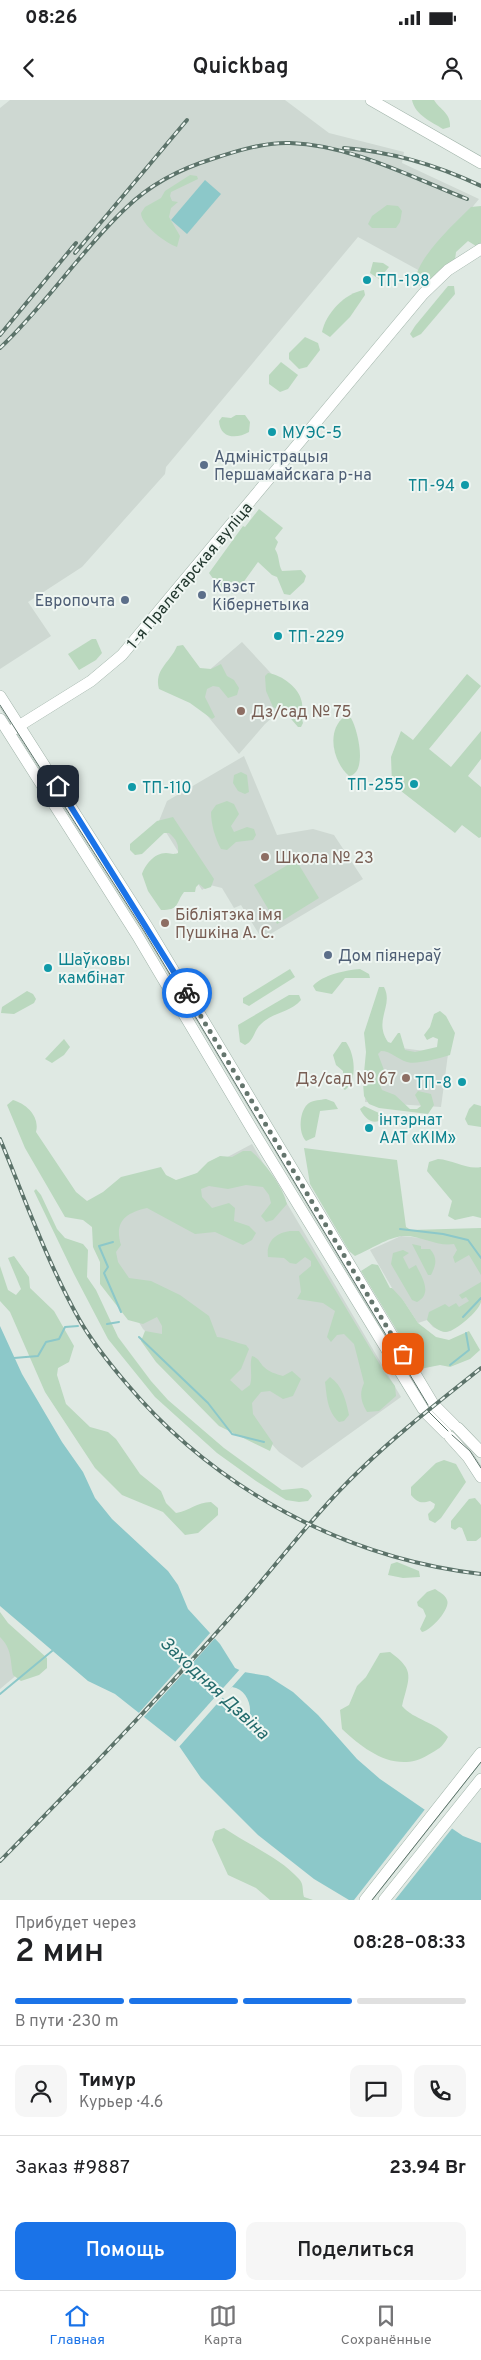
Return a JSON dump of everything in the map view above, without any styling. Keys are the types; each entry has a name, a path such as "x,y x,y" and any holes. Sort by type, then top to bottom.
{"main road":[{"path":"371,100 481,163"},
{"name":"1-я Пралетарская вуліца","path":"8,732 91,681 122,655 423,294 448,270 481,249"},
{"path":"0,696 153,937 429,1408"},
{"path":"0,720 138,935 252,1129 429,1408 452,1431 481,1452"},
{"path":"452,1431 481,1477"},
{"path":"365,1900 481,1753"},
{"path":"384,1900 481,1779"}],"shaded area":[{"path":"10,100 285,100 329,133 404,152 402,163 479,199 420,271 358,237 166,467 165,474 82,567 28,602 51,636 0,669 0,108"},
{"name":"Дз/сад № 75","path":"242,642 294,698 265,724 239,754 186,690"},
{"name":"Школа № 23","path":"244,756 277,835 313,829 334,835 363,879 262,939 241,905 234,908 222,888 210,885 202,890 159,821 167,801"},
{"name":"Дз/сад № 67","path":"370,1044 448,1054 441,1107 365,1102"},
{"path":"252,1144 401,1397 302,1468 279,1452 262,1433 215,1399 143,1329 118,1288 111,1219"},
{"path":"401,1236 463,1242 481,1265 481,1299 451,1331 445,1332 433,1327 427,1320 418,1323 403,1300 395,1293 370,1250"},
{"path":"0,1632 31,1663 0,1689"}],"green space":[{"path":"412,100 434,100 449,118 450,127 443,129 424,118"},
{"path":"190,175 197,176 198,179 171,192 170,196 172,201 178,202 171,208 169,217 180,236 177,247 161,238 149,228 141,213 145,207 161,198 165,191"},
{"path":"387,205 398,206 402,211 400,222 396,228 372,228 368,224 372,216"},
{"path":"481,206 481,243 476,246 468,241 456,252 455,260 424,286 415,285 416,275 421,265 436,243 471,207"},
{"path":"373,262 383,263 389,267 379,279 370,273"},
{"path":"448,286 454,286 455,294 421,334 413,338 410,334 415,326"},
{"path":"364,290 365,295 350,317 330,337 322,332 324,325 337,305 350,295"},
{"path":"305,337 318,343 320,350 307,367 299,369 289,359 289,353"},
{"path":"281,362 298,375 288,389 280,392 269,384 269,375"},
{"path":"236,415 245,415 250,422 249,432 239,436 230,436 222,431 219,421 222,417 231,418"},
{"path":"259,509 283,528 275,538 278,542 275,549 282,571 301,570 306,576 304,582 290,595 284,594 277,577 272,575 258,562 235,594 226,591 209,573 243,526 245,527"},
{"path":"92,639 96,639 102,653 96,660 79,670 68,654"},
{"path":"183,645 200,668 211,669 221,664 227,676 234,680 239,688 237,695 228,698 219,687 213,686 207,689 205,697 215,717 212,719 190,703 159,689 158,682 161,671 177,646"},
{"path":"268,673 284,679 298,692 302,703 303,723 301,727 298,727 286,713 273,707 266,691 265,676"},
{"path":"467,674 481,686 429,749 451,767 481,731 481,759 468,776 481,787 481,837 479,838 462,825 455,833 392,784 391,757 401,731 413,740"},
{"path":"344,717 351,718 354,724 360,750 358,767 355,773 349,776 339,763 333,738 338,723"},
{"path":"241,772 247,775 249,792 245,794 238,791 233,783 234,775"},
{"path":"227,801 234,804 239,814 231,826 234,832 247,827 254,829 256,835 253,840 236,842 227,850 221,849 217,840 211,812 216,805"},
{"path":"173,817 214,879 211,887 205,889 199,884 195,892 184,892 176,906 171,909 161,910 148,891 142,874 145,867 154,857 166,853 178,853 177,842 169,833 164,833 142,854 135,855 130,850 130,844 157,821"},
{"path":"296,860 319,898 277,924 254,885"},
{"path":"290,969 295,977 249,1006 243,1003 243,998"},
{"path":"360,969 369,974 370,978 345,978 332,994 316,991 313,986 328,976"},
{"path":"379,987 384,987 386,994 387,1001 382,1027 388,1042 391,1043 400,1033 405,1050 415,1052 437,1047 438,1039 433,1037 427,1040 424,1035 430,1027 434,1014 440,1011 446,1016 455,1033 450,1055 441,1058 411,1063 403,1061 385,1051 381,1051 378,1054 384,1070 379,1083 382,1090 395,1095 410,1109 417,1109 421,1106 415,1095 418,1091 431,1094 434,1105 428,1114 379,1108 369,1104 364,1096 363,1083 366,1052 364,1033"},
{"path":"27,991 33,994 36,999 34,1003 14,1014 1,1013 2,1007"},
{"path":"289,995 299,995 301,1000 292,1008 266,1020 259,1026 248,1043 245,1045 240,1042 238,1025"},
{"path":"64,1039 70,1047 64,1055 52,1063 45,1059"},
{"path":"342,1042 346,1042 349,1047 354,1067 352,1080 345,1090 341,1087 340,1082 343,1077 343,1071 336,1065 333,1055"},
{"path":"326,1099 334,1102 338,1109 320,1111 315,1137 306,1141 301,1127 303,1111 309,1103"},
{"path":"13,1100 27,1108 34,1116 37,1126 36,1132 76,1192 87,1201 103,1192 121,1177 161,1167 166,1175 176,1180 197,1173 208,1162 220,1156 232,1157 243,1151 251,1151 262,1161 282,1190 287,1204 273,1220 266,1222 261,1216 271,1203 269,1195 263,1187 246,1185 228,1189 209,1186 201,1189 202,1197 212,1208 229,1203 235,1208 234,1221 249,1226 256,1233 252,1240 243,1245 215,1232 195,1234 147,1208 127,1216 123,1220 119,1230 121,1245 116,1252 118,1262 129,1278 151,1281 180,1295 209,1316 217,1337 246,1345 249,1349 241,1369 230,1380 242,1391 250,1385 252,1356 258,1359 270,1372 283,1376 292,1371 301,1379 293,1396 283,1399 270,1391 261,1392 252,1403 253,1414 273,1443 270,1451 219,1426 156,1362 141,1341 145,1331 162,1334 162,1326 157,1317 143,1324 128,1320 100,1284 100,1262 93,1247 92,1227 83,1220 65,1217 25,1148 7,1105"},
{"path":"474,1104 481,1106 481,1127 468,1125 465,1119 469,1109"},
{"path":"364,1106 383,1117 377,1122 373,1122 364,1116 360,1109"},
{"path":"304,1148 397,1160 406,1227 411,1230 481,1228 481,1275 469,1255 455,1263 453,1257 457,1250 454,1244 441,1244 416,1237 397,1237 355,1256 349,1251 310,1184"},
{"path":"438,1159 470,1167 481,1167 481,1218 473,1216 455,1220 448,1216 452,1201 427,1171 429,1162"},
{"path":"36,1189 41,1195 57,1229 65,1238 83,1244 88,1250 87,1277 96,1290 118,1337 151,1381 168,1400 224,1448 282,1490 302,1488 308,1490 312,1496 308,1501 286,1500 256,1481 217,1453 155,1397 108,1339 34,1191"},
{"path":"290,1231 299,1231 385,1373 395,1386 396,1396 379,1411 367,1412 363,1405 361,1394 364,1383 354,1344 344,1334 337,1335 331,1342 327,1337 335,1311 323,1303 297,1299 301,1292 299,1276 311,1266 311,1261 305,1257 296,1264 290,1263 284,1258 268,1257 270,1242 276,1236"},
{"path":"412,1244 421,1246 421,1249 430,1249 433,1252 435,1262 431,1275 428,1275"},
{"path":"403,1250 409,1253 403,1257 409,1269 416,1265 425,1285 424,1295 417,1302 412,1300 391,1264 393,1253"},
{"path":"14,1256 29,1277 30,1288 54,1311 74,1346 69,1362 58,1368 57,1375 66,1404 90,1427 108,1432 116,1439 140,1474 161,1491 166,1503 176,1513 206,1502 211,1502 218,1508 218,1515 198,1533 185,1535 163,1512 122,1495 95,1468 45,1392 10,1312 0,1301 0,1266 8,1290 16,1295 21,1289 8,1258"},
{"path":"372,1264 378,1265 390,1288 403,1300 418,1323 436,1337 449,1340 469,1331 480,1350 470,1359 450,1367 440,1365 420,1369 361,1271"},
{"path":"481,1282 481,1302 472,1315 461,1324 450,1331 443,1332 435,1328 427,1320 429,1312 445,1304 449,1307 456,1303 459,1307 469,1301 466,1297 462,1299 459,1295"},
{"path":"330,1377 341,1389 345,1399 349,1415 344,1421 339,1422 330,1408 325,1382"},
{"path":"444,1460 456,1464 466,1482 441,1518 435,1523 429,1520 428,1514 435,1504 430,1501 417,1501 411,1495 411,1487 436,1463"},
{"path":"475,1498 481,1505 481,1537 476,1541 467,1541 462,1528 459,1527 455,1530 451,1528 451,1521 469,1499"},
{"path":"397,1562 419,1571 420,1577 403,1578 388,1575 391,1564"},
{"path":"435,1589 446,1598 446,1608 431,1627 422,1632 420,1629 426,1616 417,1602 427,1592"},
{"path":"0,1612 8,1623 47,1658 47,1668 39,1675 21,1681 13,1675 9,1650 0,1637"},
{"path":"390,1652 404,1664 407,1670 408,1681 402,1706 448,1737 440,1748 416,1760 405,1762 393,1761 382,1757 361,1745 342,1729 340,1710 349,1705 357,1686 366,1677 380,1653"},
{"path":"224,1828 292,1871 301,1881 304,1897 313,1900 270,1900 256,1888 228,1875 212,1840 215,1831"}],"water":[{"path":"205,180 221,194 187,234 171,220"},
{"name":"Заходняя Дзвіна","path":"0,1326 22,1374 62,1442 83,1472 95,1498 112,1519 168,1571 178,1585 188,1609 220,1644 235,1668 244,1672 268,1676 293,1692 318,1715 357,1759 380,1779 463,1836 481,1843 481,1900 349,1900 314,1879 258,1835 201,1778 177,1743 115,1694 88,1681 0,1606","holes":["232,1687 237,1688 247,1698 250,1708 249,1718 240,1714 221,1696"]}],"pier":[{"path":"211,1632 216,1637 142,1719 137,1715"},
{"path":"241,1668 247,1670 178,1748 174,1743"},
{"path":"426,1808 454,1826 395,1900 354,1900"}],"waterway":[{"path":"400,1229 443,1234 468,1240 481,1258"},
{"path":"113,1242 99,1246 108,1267 104,1273 121,1312"},
{"path":"463,1317 481,1298"},
{"path":"107,1324 119,1322"},
{"path":"14,1358 38,1356 46,1342 59,1339 65,1327 78,1326"},
{"path":"450,1365 469,1350 466,1333"},
{"path":"139,1337 208,1403 232,1434 264,1442"},
{"path":"0,1694 52,1651"}],"tram line":[{"path":"0,705 144,931 428,1405"},
{"path":"429,1412 448,1431"},
{"path":"452,1435 470,1451 481,1468"},
{"path":"372,1900 481,1762"}],"railway":[{"path":"75,253 187,120"},
{"path":"0,348 33,314 94,241 137,198 156,184 178,172 221,156 280,143 313,145 336,149 402,172 467,199"},
{"path":"344,148 398,156 432,166 481,186"},
{"path":"0,335 76,243"},
{"path":"0,1139 47,1253 79,1319 113,1368 161,1421 200,1455 241,1486 286,1512 332,1534 380,1552 430,1566 481,1574"},
{"path":"0,1861 188,1665 345,1485 404,1430 481,1368"}],"way so far":[{"path":"187,993 403,1354"}],"place":[{"name":"ТП-198","path":"367,280"},
{"name":"МУЭС-5","path":"272,432"},
{"name":"Адміністрацыя Першамайскага р-на","path":"204,465"},
{"name":"ТП-94","path":"465,485"},
{"name":"Квэст Кібернетыка","path":"202,595"},
{"name":"Европочта","path":"125,600"},
{"name":"ТП-229","path":"278,636"},
{"name":"Дз/сад № 75","path":"241,711"},
{"name":"ТП-255","path":"414,784"},
{"name":"ТП-110","path":"132,787"},
{"name":"Школа № 23","path":"265,857"},
{"name":"Бібліятэка імя Пушкіна А. С.","path":"165,923"},
{"name":"Дом піянераў","path":"328,955"},
{"name":"Шаўковы камбінат","path":"48,968"},
{"name":"Дз/сад № 67","path":"406,1078"},
{"name":"ТП-8","path":"462,1082"},
{"name":"інтэрнат ААТ «КІМ»","path":"369,1128"}],"route":[{"path":"58,786 187,993"}]}
